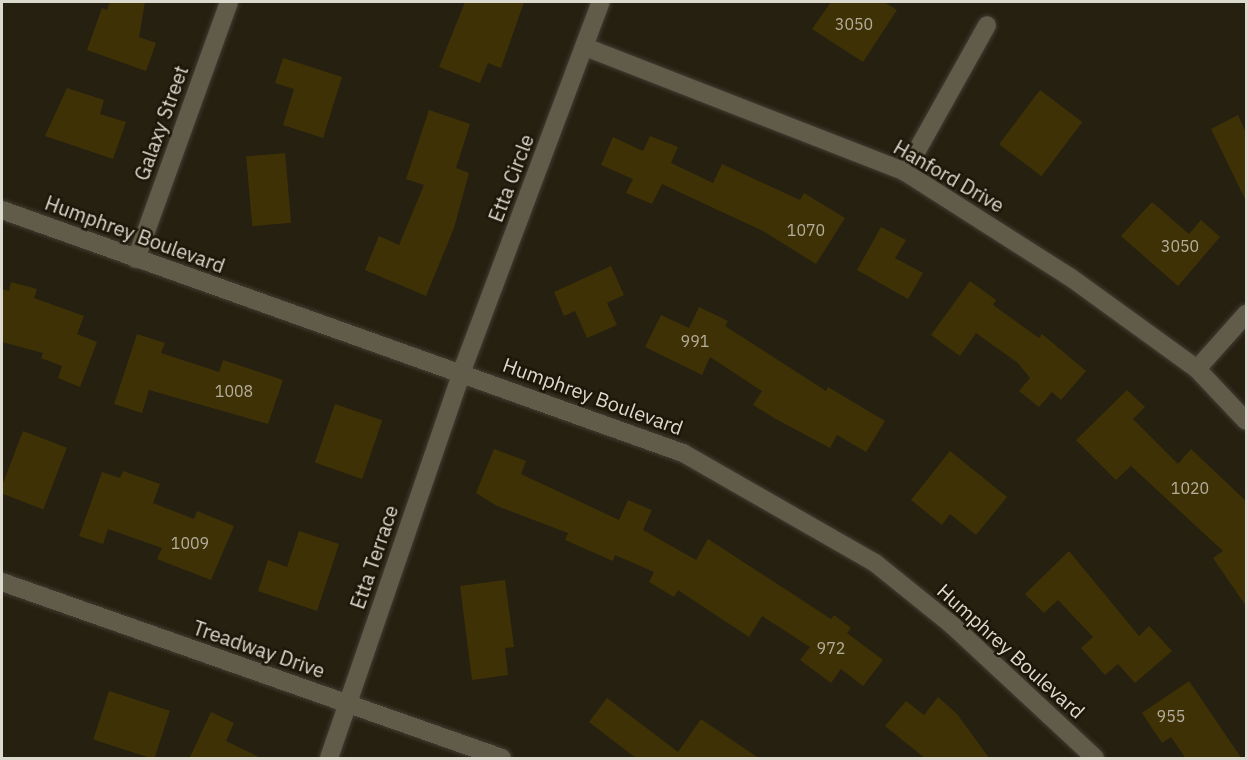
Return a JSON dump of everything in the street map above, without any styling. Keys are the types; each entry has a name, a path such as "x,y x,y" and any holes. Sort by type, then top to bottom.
{"street":[{"name":"Galaxy Street","path":"136,259 229,2"},
{"name":"Etta Circle","path":"462,371 601,2"},
{"path":"905,172 987,26"},
{"name":"Hanford Drive","path":"585,47 905,172 1070,277 1197,369 1246,420"},
{"name":"Humphrey Boulevard","path":"2,210 136,259 462,371 683,453 808,522 875,563 952,625 1095,759"},
{"path":"1197,369 1246,314"},
{"name":"Etta Terrace","path":"329,759 462,371"},
{"name":"Treadway Drive","path":"2,582 502,759"}],"building":[{"path":"110,2 145,2 139,37 156,43 146,71 87,50 102,8 107,10"},
{"path":"465,2 524,2 501,68 488,63 480,83 439,67"},
{"path":"831,2 884,2 897,10 863,62 812,29"},
{"path":"283,58 342,77 323,138 283,125 294,89 275,83"},
{"path":"67,88 104,100 100,114 126,122 113,159 45,136"},
{"path":"1040,90 1082,122 1041,176 999,144"},
{"path":"429,110 470,124 456,168 469,173 454,228 426,296 365,270 379,236 399,245 424,185 406,179"},
{"path":"1238,115 1246,133 1246,201 1211,129"},
{"path":"650,136 678,147 671,163 713,183 722,164 800,200 804,193 845,218 816,264 763,231 662,184 652,204 626,193 633,179 601,165 613,137 643,151"},
{"path":"285,153 291,223 252,226 246,156"},
{"path":"1152,202 1189,234 1201,220 1220,237 1178,286 1121,236"},
{"path":"881,227 906,240 895,258 923,273 908,299 857,270"},
{"path":"611,266 624,295 607,303 617,325 587,338 575,311 564,316 554,292"},
{"path":"970,281 996,300 993,305 1039,338 1042,334 1086,371 1061,400 1052,392 1039,407 1019,391 1030,378 1018,363 976,333 960,356 931,335"},
{"path":"11,282 37,289 34,298 84,316 77,334 97,342 80,387 58,378 62,366 41,358 43,353 2,342 2,289 9,291"},
{"path":"699,307 728,321 725,326 826,391 828,387 885,421 866,452 837,435 830,448 774,418 753,405 762,391 710,357 702,375 645,347 661,315 689,328"},
{"path":"137,334 165,343 161,353 219,372 223,360 283,380 268,424 149,390 142,413 114,404"},
{"path":"1127,390 1145,407 1133,419 1178,464 1191,449 1246,501 1246,606 1213,558 1223,551 1131,466 1116,480 1076,440"},
{"path":"335,404 382,420 362,479 315,463"},
{"path":"23,431 67,448 43,509 2,494 2,486"},
{"path":"494,449 526,461 521,474 619,520 628,500 652,510 643,530 696,560 708,539 831,619 834,615 851,628 847,633 883,660 863,686 841,669 831,683 800,660 810,647 762,616 749,637 678,590 674,597 649,582 654,572 615,555 613,561 565,540 568,533 497,506 476,493"},
{"path":"950,451 1007,497 976,535 950,514 942,525 911,500"},
{"path":"123,471 160,484 153,503 194,519 197,511 234,526 211,580 157,559 162,548 108,529 103,544 79,536 102,472 120,478"},
{"path":"299,531 339,544 317,611 258,591 268,560 287,567"},
{"path":"1069,551 1139,636 1149,626 1172,651 1135,683 1118,664 1105,675 1081,648 1093,637 1058,600 1044,613 1025,594"},
{"path":"505,580 514,647 505,648 508,675 472,680 460,586"},
{"path":"1189,681 1242,759 1186,759 1171,737 1162,743 1142,713"},
{"path":"109,691 170,711 155,758 93,740"},
{"path":"938,697 957,714 990,759 926,759 885,726 906,701 924,715"},
{"path":"607,698 678,752 701,719 760,759 637,759 589,722"},
{"path":"211,712 234,723 226,741 263,759 189,759"}]}
